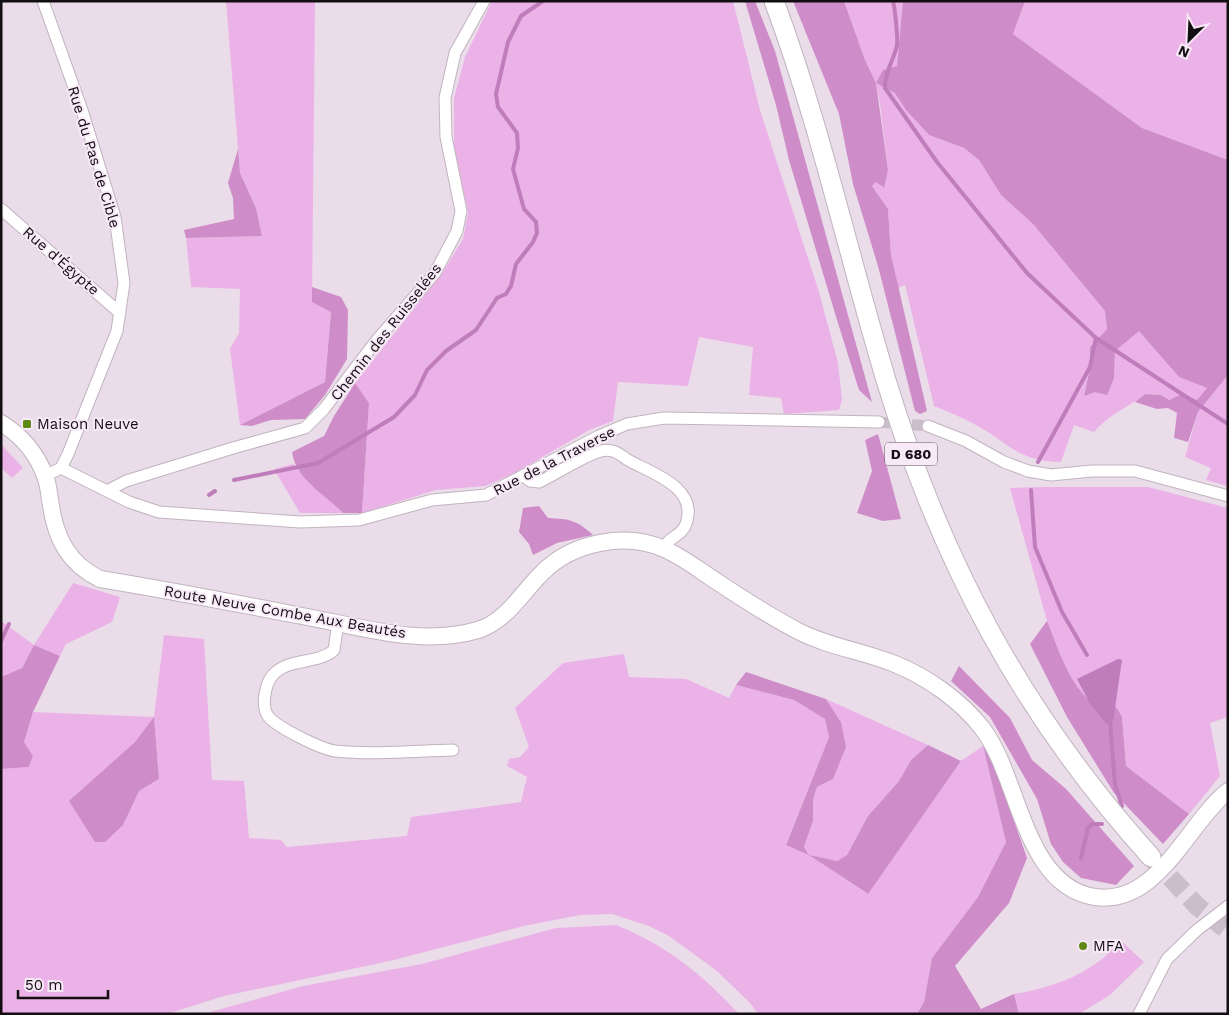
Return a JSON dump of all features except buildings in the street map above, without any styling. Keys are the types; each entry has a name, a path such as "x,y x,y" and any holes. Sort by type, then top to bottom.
{"main road":[{"name":"D 680","path":"774,1 810,108 886,381 916,469 947,549 986,627 1048,728 1088,784 1151,857"},
{"name":"Route Neuve Combe Aux Beautés","path":"1,423 19,436 29,448 46,480 58,537 66,552 87,572 100,579 410,636 456,634 472,631 500,619 545,569 566,555 608,541 644,542 664,548 681,557 754,607 801,633 836,647 895,664 928,682 959,703 984,729 1004,765 1029,834 1044,864 1068,887 1093,897 1112,897 1134,891 1152,878 1168,861 1203,815 1228,791"}],"street":[{"name":"Rue du Pas de Cible","path":"43,1 82,110 115,216 124,283 117,331 61,468"},
{"name":"Chemin des Ruisselées","path":"107,491 144,476 305,428 324,410 376,341 435,273 457,231 461,211 446,137 445,98 454,52 484,1"},
{"name":"Rue d'Égypte","path":"1,209 120,313"},
{"name":"Rue de la Traverse","path":"61,468 142,508 159,512 300,522 359,520 432,500 486,496 599,436 627,424 664,418 879,422"},
{"path":"928,426 966,441 1004,462 1028,471 1051,475 1092,471 1134,472 1228,496"},
{"path":"524,476 530,481 539,482 600,451 612,450 658,473 677,488 687,506 687,523 682,532 666,544 664,548"},
{"path":"46,480 61,468"},
{"path":"338,622 334,650 330,654 281,668 273,674 267,683 264,706 267,715 276,724 332,750 453,750"},
{"path":"1139,1014 1167,959 1197,930 1228,906"}],"shaded area":[{"path":"226,1 315,1 312,302 331,311 325,382 240,425 230,349 239,333 240,289 191,287 186,238 262,236 256,208 240,173"},
{"path":"492,1 733,1 760,110 819,292 838,363 842,400 839,410 784,414 781,398 749,395 753,347 699,337 688,386 618,382 613,421 589,430 515,473 485,486 436,490 362,513 369,403 355,383 443,272 463,239 468,213 454,146 454,98 465,57"},
{"path":"745,1 755,1 775,51 872,402 859,390 789,160 776,105"},
{"path":"793,1 844,1 865,60 876,83 888,170 884,188 876,182 872,186 888,209 891,255 927,411 920,414 915,411 878,266 853,184 839,114"},
{"path":"844,1 903,1 897,67 888,67 876,83 865,60"},
{"path":"903,1 1025,1 1013,34 1142,128 1228,160 1228,375 1198,412 1188,442 1174,438 1177,413 1168,408 1157,409 1135,402 1145,394 1161,395 1169,400 1182,394 1197,400 1207,388 1179,377 1139,331 1115,351 1114,378 1107,395 1095,392 1084,396 1090,368 1090,347 1107,329 1105,311 1033,224 1001,195 979,160 964,148 929,135 906,110 895,93 876,83 883,70 897,66"},
{"path":"1025,1 1228,1 1228,160 1142,128 1013,34"},
{"path":"876,83 896,93 906,110 929,135 964,148 979,160 1001,195 1033,224 1105,311 1107,329 1090,347 1090,368 1084,395 1114,378 1115,351 1139,330 1179,377 1207,388 1197,400 1182,394 1169,400 1161,395 1145,394 1106,420 1094,432 1074,425 1061,462 1034,459 1023,455 974,424 934,406 905,285 898,288 891,255 888,209 872,186 876,182 883,188 888,170"},
{"path":"238,149 240,173 256,208 262,236 186,238 184,230 234,219 233,198 228,183"},
{"path":"312,287 341,297 348,310 347,359 325,395 305,419 271,420 252,426 240,425 325,382 331,312 312,302"},
{"path":"1228,375 1228,486 1206,480 1211,468 1185,457 1198,412"},
{"path":"355,383 369,403 362,513 343,513 305,479 299,471 292,452 324,436"},
{"path":"878,434 901,519 883,521 857,513 872,471 865,440"},
{"path":"1,444 23,468 12,478 1,468"},
{"path":"293,464 310,484 329,498 343,513 300,513 274,469"},
{"path":"1148,487 1228,508 1228,717 1210,723 1220,776 1189,814 1126,766 1122,717 1096,707 1079,692 1064,664 1047,621 1010,488"},
{"path":"539,506 548,518 572,521 593,535 557,543 533,555 529,544 519,532 523,508"},
{"path":"73,583 120,597 112,622 66,644 60,656 34,645"},
{"path":"1,621 34,645 22,668 1,677"},
{"path":"1047,621 1066,668 1078,688 1096,707 1116,707 1122,717 1126,766 1189,814 1163,844 1114,793 1067,717 1030,644"},
{"path":"164,635 204,639 212,780 244,781 249,838 281,840 287,847 407,836 411,817 521,802 527,777 507,766 509,759 520,757 529,747 515,708 563,663 624,654 629,677 686,679 729,698 736,685 794,700 825,719 829,737 786,844 809,854 804,847 813,821 813,800 817,787 833,779 841,722 826,699 928,745 911,760 899,781 868,816 847,855 837,861 811,856 867,894 961,761 983,746 1006,842 978,897 932,958 924,1002 917,1014 758,1014 751,1004 717,971 669,936 649,926 612,914 580,915 524,926 394,960 224,996 167,1014 1,1014 1,769 29,767 33,756 24,742 33,712 154,717","holes":["154,718 159,779 139,791 69,802 135,742"]},
{"path":"34,645 60,656 33,712 24,742 33,756 29,767 1,769 1,677 22,668"},
{"path":"1118,659 1122,660 1113,722 1106,724 1089,702 1077,679"},
{"path":"959,666 1010,718 1032,760 1066,789 1134,866 1116,885 1081,878 1063,862 1051,844 1037,799 990,717 951,681"},
{"path":"746,672 826,699 841,722 846,747 833,779 817,787 813,800 813,821 804,847 809,855 786,845 829,737 825,719 794,700 736,685"},
{"path":"154,717 159,779 139,791 123,825 105,842 95,842 69,801 135,742"},
{"path":"928,745 961,761 868,894 809,855 837,861 847,855 868,816 899,781 911,760"},
{"path":"983,746 995,767 1027,858 1009,903 955,966 981,1009 1014,994 1019,1014 917,1014 924,1002 932,958 978,897 1006,842"},
{"path":"616,925 667,951 711,986 739,1014 203,1014 303,986 422,964 556,928"},
{"path":"1120,940 1144,962 1110,995 1079,1014 1019,1014 1014,994 1058,983 1086,970 1099,962"}],"waterway":[{"path":"234,480 318,463 394,417 415,395 427,370 446,351 476,330 497,298 506,294 511,286 516,264 533,242 537,233 536,222 524,209 513,169 518,148 517,133 498,107 496,94 508,42 521,16 543,1"},
{"path":"893,1 897,45 886,77 885,88 937,162 1027,273 1096,338 1228,424"},
{"path":"1038,462 1090,367 1096,338"},
{"path":"1031,490 1035,547 1062,612 1087,655"},
{"path":"209,495 215,491"},
{"path":"1,641 9,624"},
{"path":"1110,720 1115,785 1122,806"},
{"path":"1081,858 1088,828 1092,824 1102,824"}],"tunnel":[{"path":"879,422 928,426"},
{"path":"1151,857 1197,906 1228,931"}],"place":[{"name":"Maison Neuve","path":"27,424"},
{"name":"MFA","path":"1083,946"}]}
